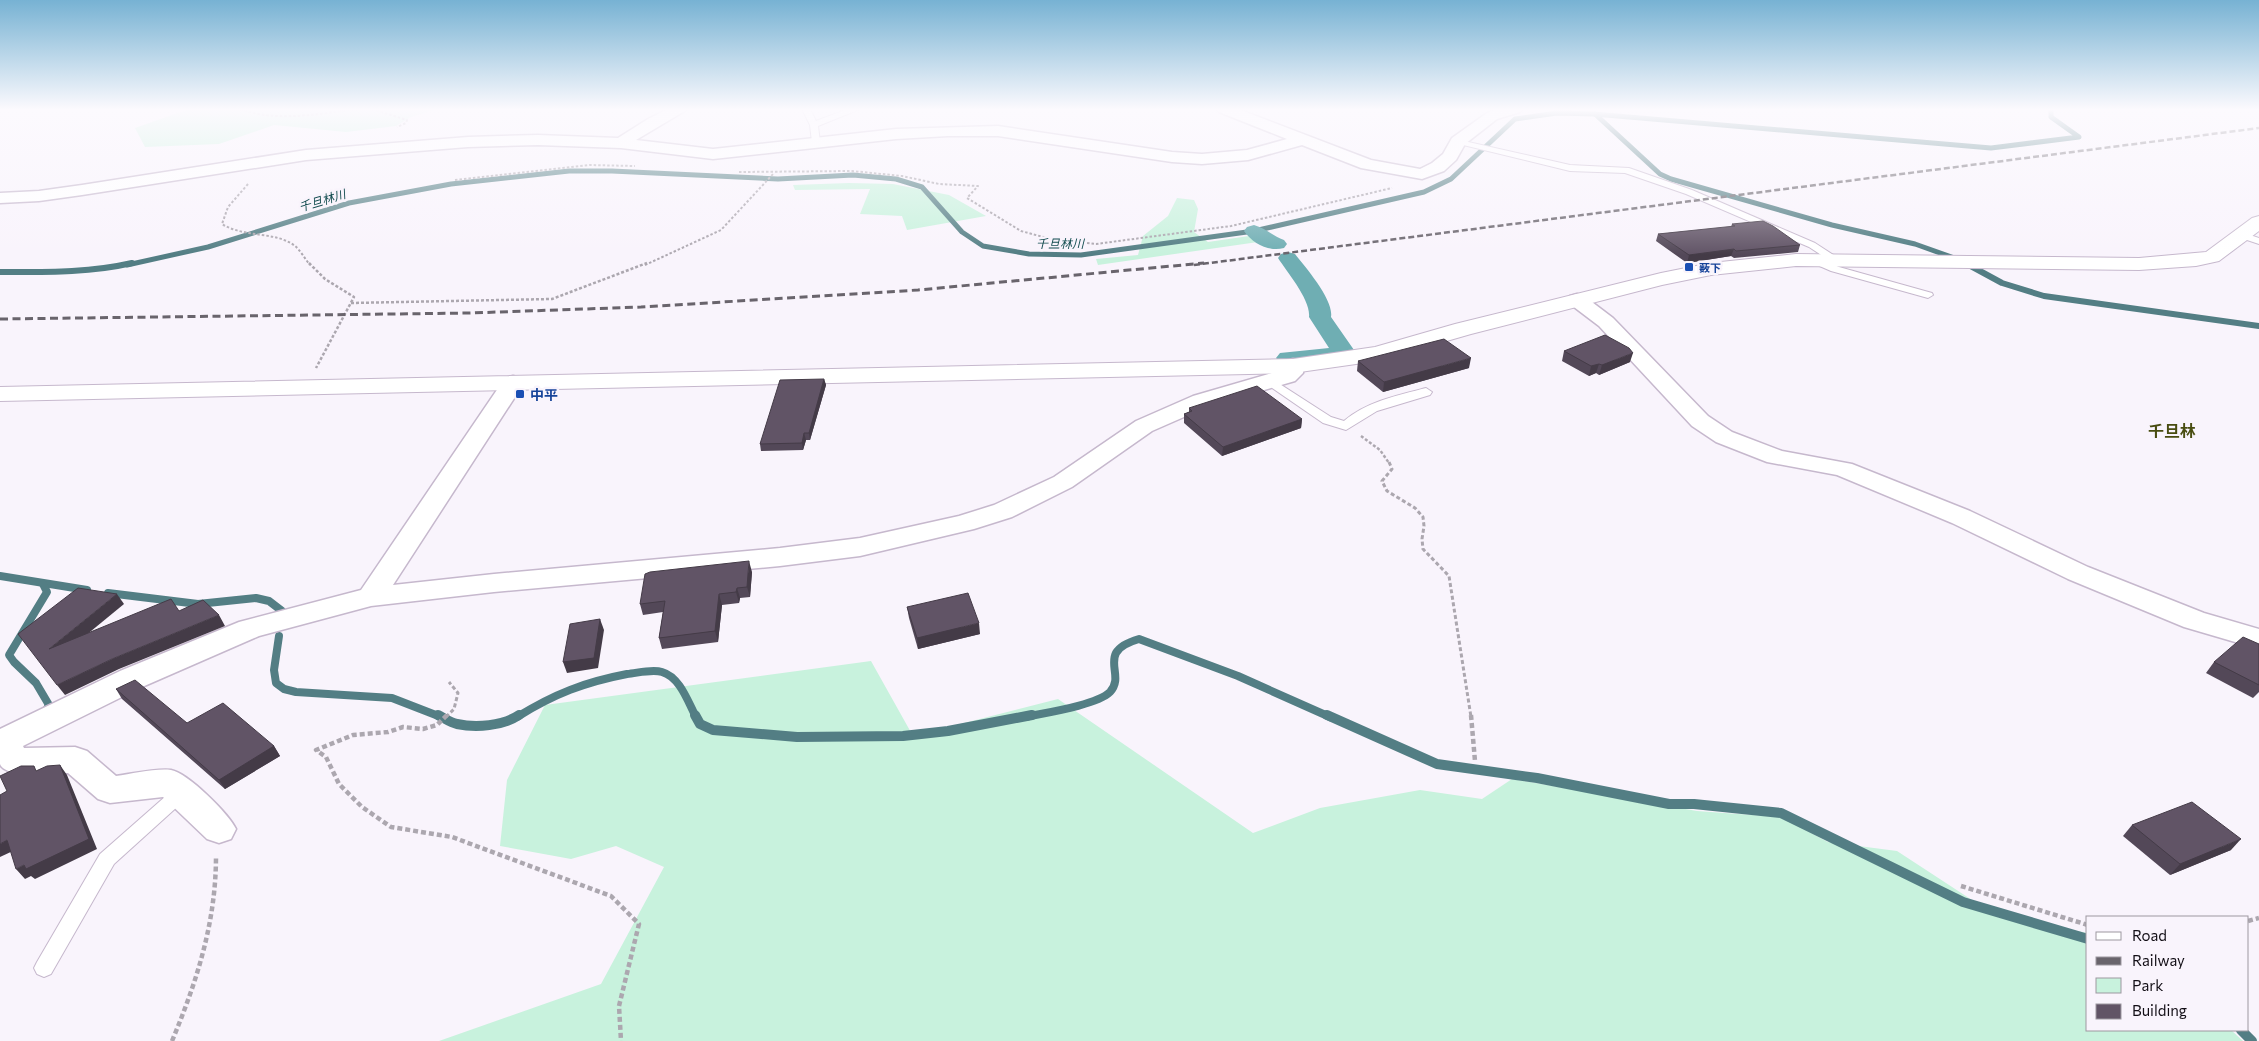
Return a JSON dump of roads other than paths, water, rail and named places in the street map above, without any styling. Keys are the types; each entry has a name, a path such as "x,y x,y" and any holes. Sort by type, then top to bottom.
{"street":[{"path":"0,198 39,196 290,158"},
{"path":"1181,158 1218,158"},
{"path":"1351,158 1367,164 1422,174 1438,167 1449,158"},
{"path":"0,394 1292,366 1376,354 1463,329 1577,300 1661,279 1711,269 1768,262 1815,260 2139,264 2196,260 2212,257 2250,238 2259,222"},
{"path":"1577,300 1606,322 1700,421 1724,437 1776,456 1844,469 1962,517 2078,573 2194,620 2259,639"},
{"path":"219,829 170,782 110,790 75,760 16,761 2,749 132,679 249,629 371,597 494,583 780,557 860,546 949,527 1003,511 1063,482 1144,426 1200,401 1287,376 1292,373 1292,366"},
{"path":"371,597 513,383"}],"lane":[{"path":"1527,158 1570,168 1626,170 1689,192 1812,245 1836,260"},
{"path":"1815,260 1835,269 1928,296"},
{"path":"1269,381 1327,420 1346,426 1353,419 1369,410 1426,392"},
{"path":"44,968 107,859 181,793"}],"waterway":[{"name":"千旦林川","path":"127,265 208,247 349,203 451,184 569,171 612,171 778,179 853,175 896,179 922,187 962,232 983,246 1029,254 1081,255 1254,231 1424,192 1451,179 1474,158"},
{"path":"1642,158 1660,174 1671,179 1832,225 1915,244 1957,259"},
{"path":"1254,231 1266,241 1277,244"},
{"path":"1288,258 1317,301 1321,310 1320,317 1342,350 1339,354 1288,358"},
{"name":"千旦林川","path":"0,272 50,272 99,269 132,263"},
{"path":"1967,264 2002,283 2044,296 2259,326"},
{"path":"0,576 87,590"},
{"path":"43,584 47,592 9,655 36,683 49,705 45,712"},
{"path":"108,593 198,604 256,598 269,601 282,611"},
{"path":"279,636 274,670 276,683 284,689 296,692 392,698 441,717"},
{"path":"1025,717 1070,708 1103,697 1110,692 1114,685 1114,664 1118,650 1126,644 1139,639 1238,676 1330,717"},
{"path":"517,717 557,695 583,685 627,674 654,671 668,675 679,684 695,715"},
{"path":"438,715 450,722 472,726 497,724 519,715"},
{"path":"695,715 700,724 713,730 797,737 903,736 948,731 1032,715"},
{"path":"1327,715 1437,764 1537,778 1669,804 1694,804 1781,813 1963,902 2086,938"},
{"path":"2242,1031 2252,1041"}],"railway":[{"path":"1194,265 2029,158"},
{"path":"0,319 470,313 641,307 918,290 1204,263"}],"place":[{"name":"薮下","path":"1689,267"},
{"name":"中平","path":"520,394"}],"district":[{"name":"千旦林","path":"2172,430"}]}
